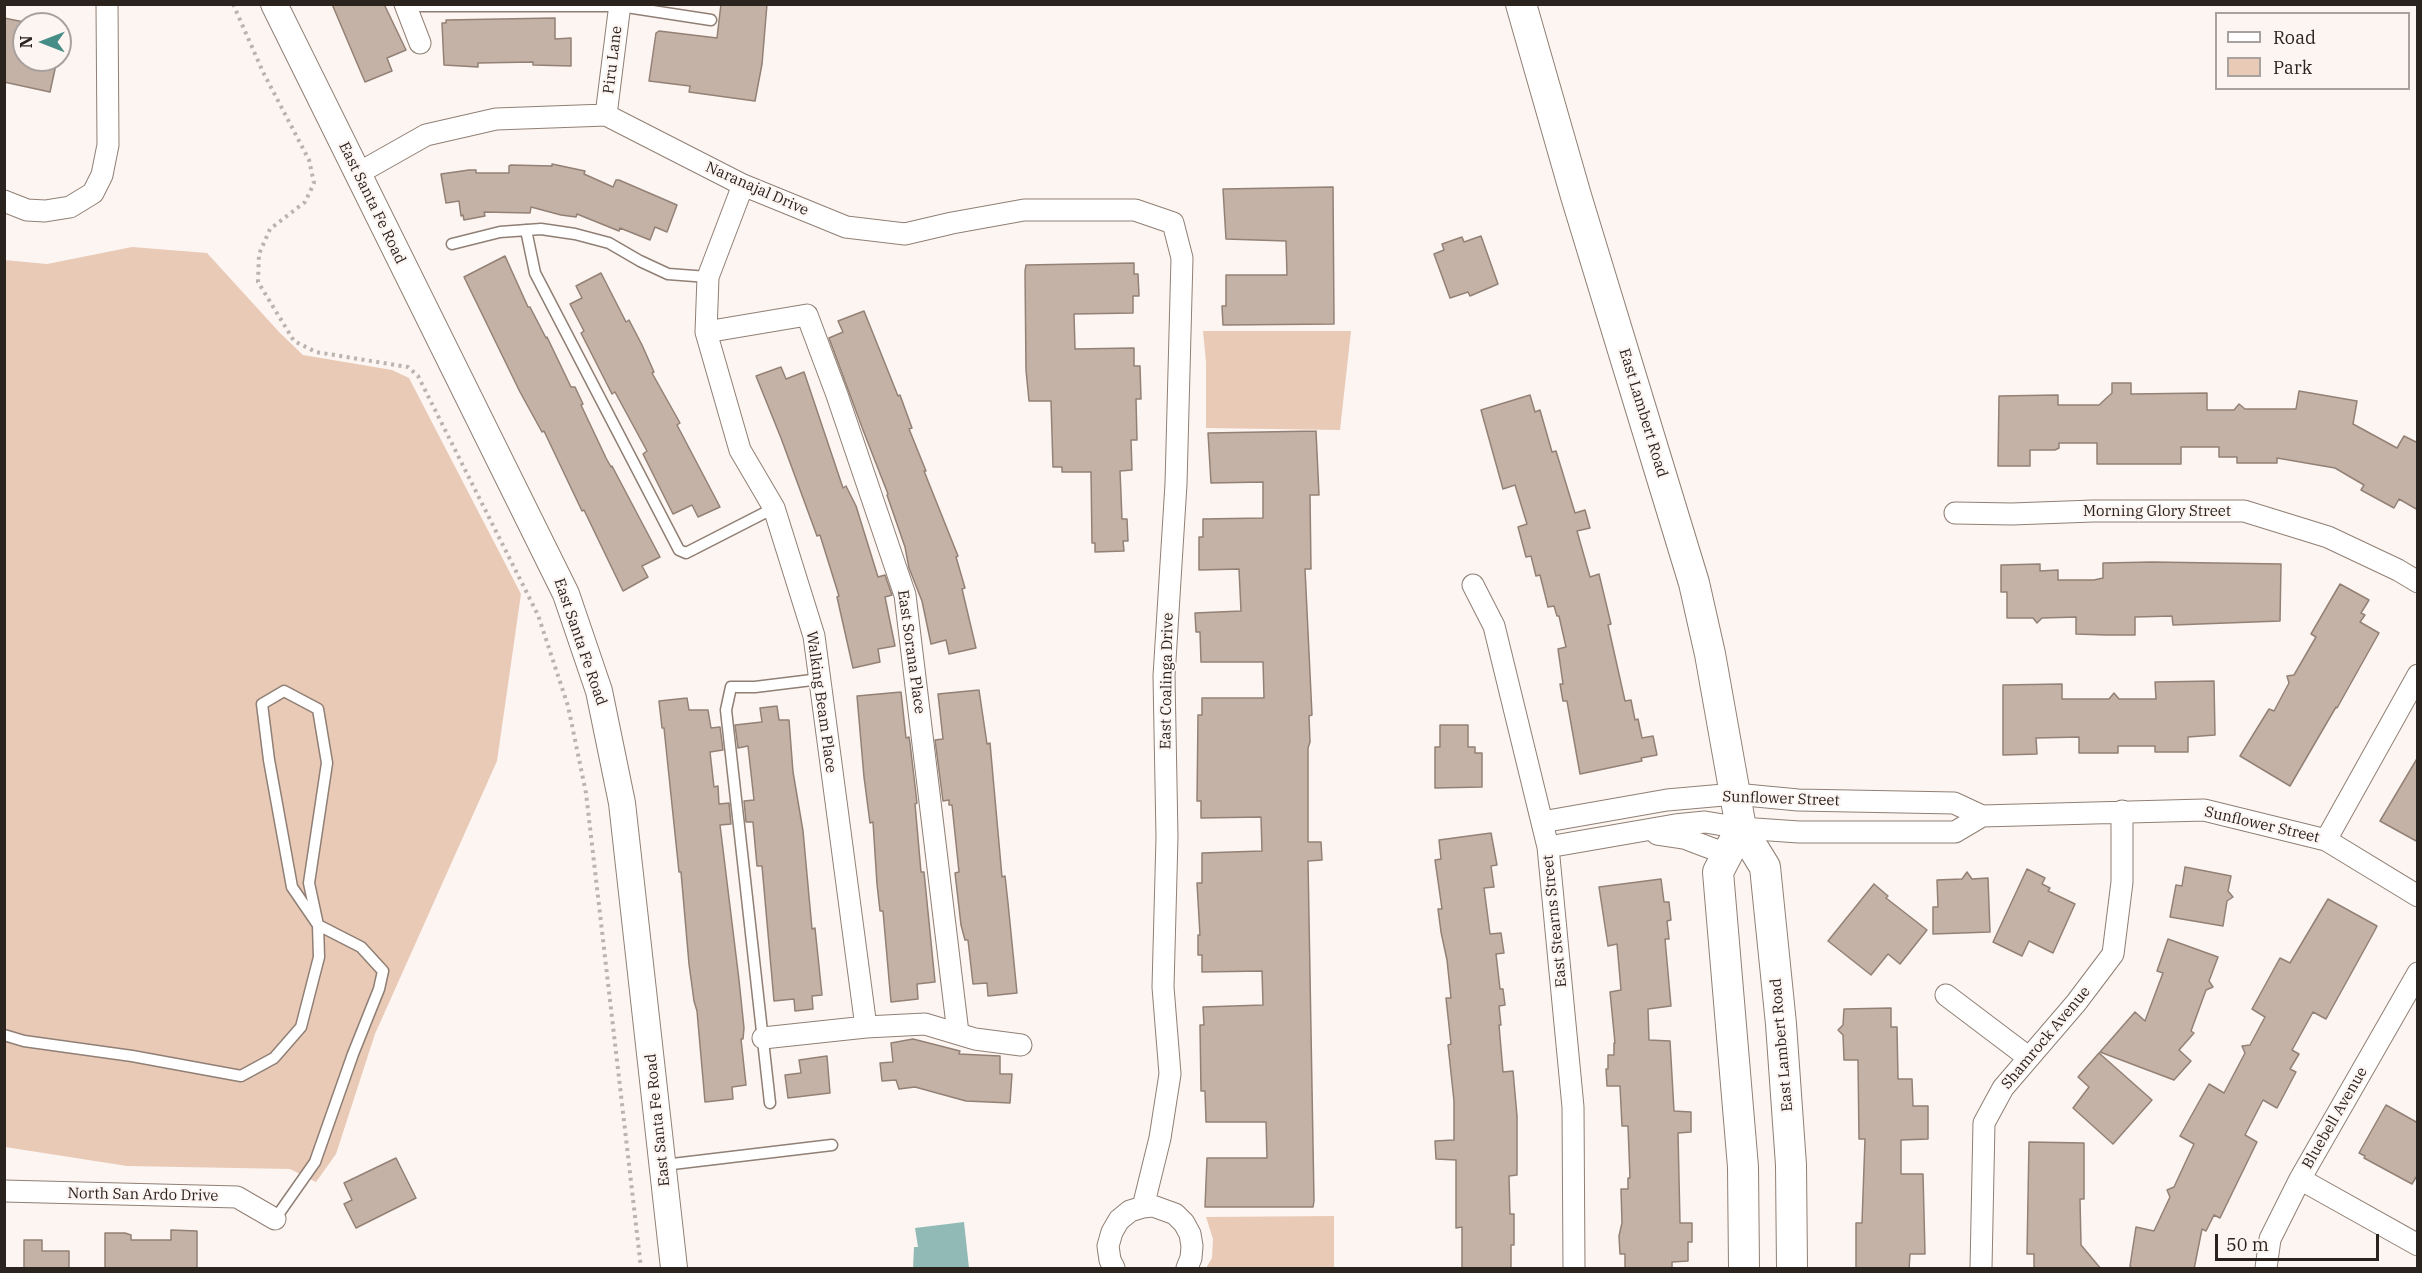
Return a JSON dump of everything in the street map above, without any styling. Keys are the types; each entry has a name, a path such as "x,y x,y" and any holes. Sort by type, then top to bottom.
{"main road":[{"name":"East Lambert Road","path":"1521,4 1576,196 1694,583 1710,654 1741,828 1765,867 1783,1048 1791,1165 1792,1269"},
{"path":"1741,828 1718,872 1743,1167 1744,1269"}],"street":[{"path":"4,201 27,210 45,211 70,207 93,193 102,175 108,145 107,4"},
{"name":"East Santa Fe Road","path":"274,4 566,594 599,691 622,803 674,1269"},
{"path":"405,5 420,43"},
{"name":"Piru Lane","path":"606,115 620,5"},
{"name":"Naranajal Drive","path":"357,174 426,135 496,119 606,115 743,185 846,227 905,234 1024,210 1135,210 1173,224"},
{"name":"Walking Beam Place","path":"743,185 708,277 706,332 740,450 774,508 814,636 866,1027"},
{"name":"East Coalinga Drive","path":"1160,1138 1170,1074 1163,987 1167,837 1164,676 1176,484 1182,258 1173,224"},
{"name":"East Sorana Place","path":"706,332 807,315 837,394 905,595 958,1033"},
{"name":"Morning Glory Street","path":"1955,513 2244,511 2328,537 2418,582"},
{"name":"East Stearns Street","path":"1473,585 1494,626 1548,847 1573,1107 1574,1269"},
{"path":"2326,840 2418,675"},
{"name":"Sunflower Street","path":"1542,822 1668,800 1735,794 1798,800 1954,802 1982,816"},
{"name":"Sunflower Street","path":"1548,847 1705,822 1741,828 1799,832 1955,832 1982,816 2204,810 2326,840 2418,896"},
{"name":"Shamrock Avenue","path":"1981,1269 1984,1123 2003,1088 2076,1003 2112,954 2122,882 2122,811"},
{"path":"1639,831 1684,838 1716,850 1725,858"},
{"name":"Bluebell Avenue","path":"2266,1269 2270,1239 2300,1179 2418,973"},
{"path":"1946,995 2028,1057"},
{"path":"763,1038 866,1027 925,1024 975,1040 1021,1045"},
{"path":"1143,1207 1160,1138"},
{"path":"1160,1138 1164,1208"},
{"path":"2300,1179 2418,1245"},
{"name":"North San Ardo Drive","path":"4,1191 237,1197 275,1219"},
{"path":"1114,1269 1108,1246 1112,1232 1119,1220 1130,1211 1143,1207 1164,1208 1184,1223 1190,1234 1192,1246 1187,1269"}],"lane":[{"path":"405,5 620,5 711,20"},
{"path":"452,244 500,232 541,229 575,234 609,243 668,274 708,277"},
{"path":"526,230 535,273 678,550 686,553 774,508"},
{"path":"770,1103 726,710 731,687 755,687 820,679"},
{"path":"4,1035 24,1041 132,1056 242,1076 274,1058 301,1027 319,957 318,925 309,883 327,763 318,710 284,691 262,704 269,760 292,887 318,925 361,947 383,971 380,989 353,1054 315,1162 275,1219"},
{"path":"664,1165 832,1145"}],"path":[{"path":"233,4 263,72 309,160 314,183 305,202 270,229 259,254 258,282 294,341 316,352 408,366 418,376 538,615 568,706 586,793 641,1269"}],"green space":[{"path":"132,247 207,253 303,355 392,370 409,378 521,594 497,761 375,1034 336,1154 316,1182 290,1169 127,1166 5,1147 4,260 47,264"},
{"path":"1203,331 1351,331 1340,430 1206,428 1206,362"},
{"path":"1334,1216 1334,1268 1206,1268 1212,1258 1213,1239 1206,1217"}],"water":[{"path":"964,1222 969,1268 913,1268 914,1247 918,1247 915,1228"}],"building":[{"path":"332,4 384,4 406,50 387,58 392,71 365,82"},
{"path":"721,4 767,4 762,64 755,101 689,92 690,86 649,81 656,33 659,31 717,38"},
{"path":"4,18 12,20 12,72 54,72 50,92 4,82"},
{"path":"555,18 555,39 571,38 571,66 533,65 533,62 478,63 478,67 444,65 442,23 446,23 446,20"},
{"path":"552,164 585,171 584,174 613,187 616,180 619,180 677,205 667,232 655,227 650,240 620,228 619,231 577,214 576,217 561,215 531,207 530,213 484,212 485,216 464,220 463,215 461,216 459,201 446,203 441,174 469,170 476,170 476,173 509,173 511,165 552,166"},
{"path":"1333,187 1334,324 1223,325 1222,306 1226,306 1226,275 1287,275 1286,241 1226,239 1223,189"},
{"path":"1481,236 1498,284 1470,296 1468,292 1450,298 1434,254 1444,250 1442,244 1462,237 1464,242"},
{"path":"505,256 528,307 547,337 571,387 575,387 606,458 660,557 642,566 648,577 623,591 544,431 542,432 520,392 464,277"},
{"path":"1134,263 1134,274 1138,274 1139,296 1133,296 1133,313 1074,314 1075,349 1134,348 1134,366 1140,366 1141,399 1136,399 1137,440 1131,440 1132,470 1120,471 1122,519 1127,519 1128,541 1123,541 1124,551 1095,552 1095,543 1092,543 1091,472 1062,472 1062,467 1053,467 1051,401 1029,401 1026,370 1025,271 1026,265"},
{"path":"601,273 626,322 629,320 642,345 654,372 652,373 680,423 677,425 720,507 698,517 692,505 673,514 643,454 647,451 615,392 612,394 581,333 584,331 570,304 582,298 576,286"},
{"path":"864,311 898,396 900,395 912,428 909,429 926,471 924,471 958,556 956,557 965,588 962,589 976,648 949,654 946,640 931,644 922,601 909,568 905,547 888,494 829,338 843,332 838,321"},
{"path":"781,367 786,379 804,372 843,488 846,486 856,506 878,577 885,575 892,595 885,597 895,646 878,649 880,662 853,668 837,597 839,596 820,535 817,536 756,376"},
{"path":"2112,383 2131,383 2131,394 2207,393 2207,410 2234,410 2239,404 2245,409 2296,409 2299,391 2357,401 2353,424 2397,448 2404,436 2418,443 2418,510 2399,499 2394,508 2361,490 2364,485 2335,468 2277,458 2277,463 2237,463 2237,457 2219,457 2219,447 2181,447 2181,464 2097,464 2097,443 2059,443 2059,448 2055,450 2030,450 2030,466 1998,466 1999,396 2058,395 2058,405 2099,405 2112,393"},
{"path":"1530,395 1535,412 1540,410 1552,452 1556,451 1575,513 1585,510 1590,528 1577,531 1590,577 1599,574 1625,701 1631,700 1642,738 1653,736 1657,755 1641,758 1642,761 1580,774 1567,701 1563,701 1560,684 1563,684 1558,649 1566,647 1559,616 1554,606 1548,607 1540,575 1536,576 1531,556 1526,557 1518,527 1527,524 1515,485 1503,489 1481,410"},
{"path":"1316,431 1319,495 1310,495 1311,569 1305,569 1312,715 1309,716 1308,842 1321,842 1322,860 1308,861 1314,1201 1313,1207 1205,1207 1207,1158 1267,1158 1266,1122 1206,1122 1205,1091 1201,1091 1200,1025 1204,1025 1203,1007 1263,1005 1262,971 1202,972 1202,955 1198,955 1198,935 1200,935 1197,883 1202,883 1202,853 1262,851 1261,817 1201,818 1201,801 1197,801 1198,715 1202,715 1202,698 1264,698 1263,662 1201,662 1200,632 1196,632 1195,613 1241,611 1239,569 1199,570 1199,537 1203,537 1203,519 1263,518 1263,482 1211,483 1208,433"},
{"path":"2103,563 2281,564 2280,621 2173,625 2172,616 2135,617 2135,635 2106,635 2076,634 2076,617 2042,618 2037,623 2033,618 2007,618 2007,592 2001,592 2001,565 2040,564 2040,571 2058,570 2058,580 2094,580 2103,578"},
{"path":"2340,584 2369,600 2361,613 2365,615 2360,622 2379,633 2290,786 2240,756 2269,709 2274,711 2289,683 2287,676 2294,675 2316,637 2311,634"},
{"path":"2214,681 2215,735 2188,737 2188,752 2155,752 2155,746 2118,746 2118,753 2079,753 2079,737 2036,738 2037,754 2003,755 2003,685 2062,684 2062,699 2109,699 2114,693 2119,699 2156,699 2155,682"},
{"path":"979,690 987,744 990,743 1002,877 1005,876 1017,993 988,996 987,983 973,984 968,940 965,940 961,925 955,873 959,872 952,805 949,805 949,800 943,801 935,740 943,739 938,694"},
{"path":"901,692 906,738 909,737 910,743 917,803 915,804 921,872 924,872 935,982 917,984 918,999 891,1002 883,911 880,911 873,822 870,823 864,777 857,696"},
{"path":"687,698 689,710 708,710 711,728 720,727 723,750 710,752 714,787 718,786 719,804 729,803 731,824 720,825 744,1028 743,1039 741,1039 746,1085 732,1087 733,1099 705,1102 697,1011 689,964 681,872 679,872 664,728 662,728 659,701"},
{"path":"777,706 779,720 789,720 793,772 803,831 812,929 815,928 822,995 812,996 813,1009 795,1011 794,999 774,1001 762,866 757,866 753,822 746,822 744,801 754,800 748,746 738,748 735,725 762,722 760,708"},
{"path":"1440,725 1468,725 1468,747 1475,747 1475,753 1482,753 1482,787 1435,788 1435,747 1440,747"},
{"path":"2418,757 2418,842 2380,821"},
{"path":"1491,833 1497,865 1491,866 1494,887 1484,888 1490,934 1501,933 1504,953 1496,954 1500,989 1503,989 1505,1005 1499,1006 1501,1025 1499,1025 1503,1072 1513,1071 1517,1116 1517,1175 1509,1176 1510,1214 1514,1214 1514,1245 1511,1245 1511,1269 1462,1269 1462,1227 1456,1228 1456,1160 1436,1159 1435,1141 1454,1140 1454,1101 1446,998 1451,998 1438,909 1442,909 1435,860 1441,859 1439,840"},
{"path":"2185,867 2231,876 2228,891 2233,897 2227,901 2223,926 2170,917 2176,885 2182,886"},
{"path":"2027,869 2045,878 2042,884 2050,888 2048,891 2075,904 2053,953 2029,941 2022,956 1993,942"},
{"path":"1967,872 1972,879 1988,878 1990,932 1933,934 1933,907 1938,907 1937,880 1962,879"},
{"path":"1661,879 1664,902 1669,902 1671,920 1667,921 1669,939 1665,939 1671,1006 1648,1009 1649,1040 1670,1041 1674,1111 1691,1112 1691,1132 1678,1133 1680,1223 1692,1223 1692,1242 1688,1242 1688,1261 1672,1262 1672,1269 1625,1269 1625,1254 1620,1254 1619,1236 1622,1223 1621,1189 1628,1189 1628,1178 1630,1178 1628,1126 1622,1126 1620,1086 1607,1086 1606,1069 1608,1069 1608,1055 1614,1055 1615,1043 1610,992 1621,990 1617,944 1608,946 1599,887"},
{"path":"1874,884 1888,896 1886,898 1927,930 1900,964 1888,954 1871,975 1828,941"},
{"path":"2328,899 2377,926 2374,932 2326,1019 2313,1012 2292,1050 2299,1054 2290,1069 2296,1072 2277,1108 2263,1100 2245,1135 2257,1142 2220,1218 2214,1215 2206,1231 2202,1229 2194,1269 2133,1269 2130,1266 2136,1227 2154,1231 2170,1197 2167,1190 2174,1187 2194,1144 2180,1136 2209,1084 2224,1093 2245,1053 2242,1046 2250,1045 2265,1017 2252,1009 2280,958 2290,963"},
{"path":"2168,939 2218,957 2209,981 2213,987 2206,990 2191,1031 2194,1033 2179,1050 2191,1061 2174,1080 2100,1052 2135,1012 2145,1021 2163,973 2157,971"},
{"path":"1891,1008 1891,1027 1897,1027 1898,1079 1912,1079 1913,1106 1928,1106 1928,1139 1901,1140 1901,1174 1923,1174 1925,1254 1910,1254 1909,1269 1856,1269 1856,1223 1862,1223 1865,1139 1859,1139 1858,1060 1844,1060 1843,1035 1838,1030 1843,1025 1844,1009"},
{"path":"913,1039 960,1051 959,1054 1000,1056 1000,1074 1012,1074 1010,1103 966,1101 915,1087 899,1089 896,1080 882,1081 880,1063 893,1062 891,1043"},
{"path":"2099,1053 2152,1100 2113,1144 2073,1108 2089,1087 2078,1077"},
{"path":"827,1056 830,1093 788,1098 785,1075 801,1073 799,1060"},
{"path":"2386,1105 2418,1123 2418,1174 2412,1184 2359,1153"},
{"path":"2029,1142 2084,1143 2084,1199 2080,1199 2081,1245 2101,1269 2034,1269 2034,1254 2027,1254"},
{"path":"396,1158 416,1198 356,1228 344,1204 352,1200 344,1183"},
{"path":"171,1230 197,1231 197,1269 105,1269 105,1233 125,1233 131,1235 131,1240 171,1240"},
{"path":"24,1240 42,1240 42,1251 69,1251 69,1269 24,1269"}]}
